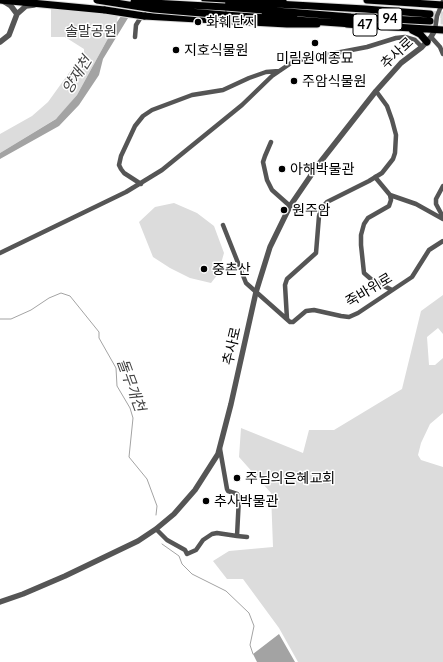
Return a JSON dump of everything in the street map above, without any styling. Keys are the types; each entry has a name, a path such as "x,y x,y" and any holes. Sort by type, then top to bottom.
{"main road":[{"name":"47","path":"1,0 105,10 146,16 287,24 351,21 400,27 443,30"},
{"name":"94","path":"96,0 365,9 430,17 351,21"},
{"path":"96,0 154,9 225,15 351,21"},
{"name":"94","path":"205,0 225,4"},
{"path":"268,0 365,9"},
{"name":"47","path":"367,0 442,4"},
{"path":"225,4 351,21"},
{"path":"400,27 416,31 426,42"}],"street":[{"path":"1,0 12,6 17,14"},
{"path":"135,37 136,25 152,0"},
{"path":"0,42 9,35 17,14 26,6 44,4"},
{"path":"435,30 437,16 442,4"},
{"name":"추사로","path":"0,602 73,573 138,541 156,529 174,514 195,490 218,454 233,398 256,292 270,247 290,206 318,165 376,91 401,63 426,42 435,30"},
{"path":"0,253 126,192 162,170 242,105 272,76 294,61 366,47 396,38 411,38 426,42 440,47 443,54"},
{"path":"140,184 124,173 120,169 119,165 121,156 135,126 143,116 152,110 192,95 223,90 266,72 279,71"},
{"path":"287,319 287,279 316,253 321,209 327,202 382,173 395,154 396,135 392,120 387,106 376,91"},
{"path":"271,142 263,162 266,180 280,199 290,206"},
{"path":"375,177 390,195 416,204 443,218"},
{"path":"443,186 436,199 436,204 443,218"},
{"path":"390,195 391,200 388,206 368,218 364,224 361,235 361,245 364,273 372,280 392,290"},
{"path":"223,225 246,283 287,319"},
{"name":"죽바위로","path":"287,319 290,322 293,322 306,311 314,310 348,317 358,313 412,277 429,250 443,241"},
{"path":"220,447 228,492 237,494 239,497 237,536"},
{"path":"156,529 167,540 185,550 187,554 196,550 203,540 212,534 218,533 247,537"}],"green space":[{"name":"솔말공원","path":"51,9 118,14 117,22 77,95 59,117 0,153 0,134 32,116 48,102 84,52 84,49 65,37 51,37"},
{"path":"174,203 197,213 214,226 224,253 218,274 211,283 190,278 153,257 139,222 155,207"},
{"path":"443,295 443,334 438,328 427,337 429,365 435,365 443,358 443,413 430,424 421,443 418,455 421,460 443,467 443,662 298,662 279,628 243,579 227,579 213,561 229,551 273,547 271,493 239,457 241,428 303,453 309,430 334,430 402,389 421,311"}],"shaded area":[{"path":"132,0 139,0 103,59 99,75 79,105 59,126 0,159 0,153 56,119 77,95 117,22"},
{"path":"279,634 295,662 257,662 253,654"}],"waterway":[{"name":"돌무개천","path":"0,319 11,319 31,310 49,298 61,293 70,296 99,332 99,338 116,368 117,386 130,408 133,418 129,457 147,479 157,506 156,515"},
{"name":"돌무개천","path":"162,544 179,556 182,564 192,574 226,591 249,613 254,626 250,645 253,654"}],"tunnel":[{"path":"430,14 443,15"},
{"path":"430,21 443,21"}],"place":[{"name":"화훼단지","path":"198,22"},
{"name":"미림원예종묘","path":"315,43"},
{"name":"지호식물원","path":"176,50"},
{"name":"주암식물원","path":"294,81"},
{"name":"아해박물관","path":"282,169"},
{"name":"원주암","path":"284,210"},
{"name":"중촌산","path":"204,269"},
{"name":"주님의은혜교회","path":"237,478"},
{"name":"추사박물관","path":"206,501"}],"water label":[{"name":"양재천","path":"77,75"}]}
